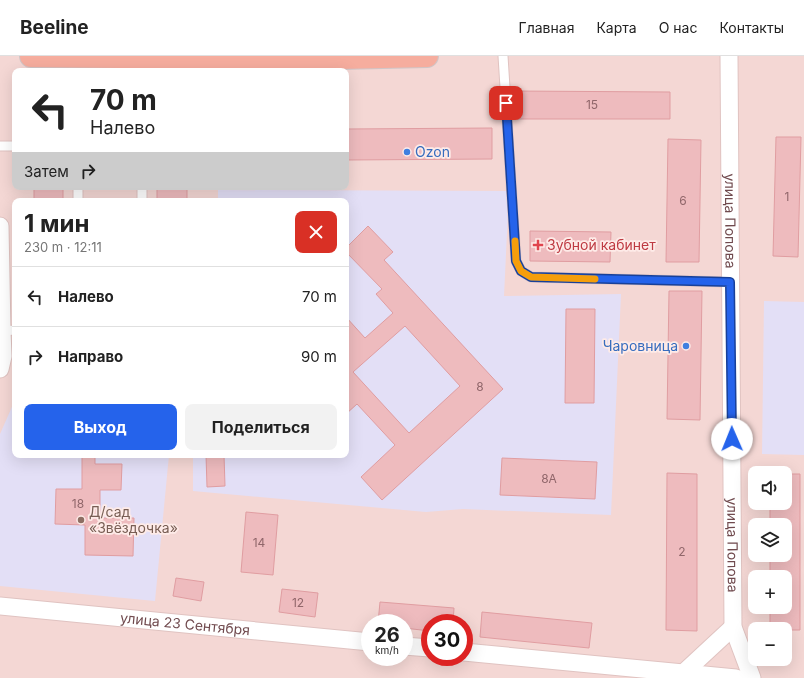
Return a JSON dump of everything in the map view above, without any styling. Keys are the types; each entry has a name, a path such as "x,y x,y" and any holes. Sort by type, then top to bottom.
{"main road":[{"path":"31,56 294,59 427,56"}],"street":[{"name":"улица Попова","path":"729,56 733,627"},
{"path":"0,226 6,330 0,369"},
{"name":"улица 23 Сентября","path":"0,606 361,641"},
{"path":"680,676 733,627 752,678"},
{"path":"473,653 680,676 736,678"}],"lane":[{"path":"503,56 516,261 521,271 531,277 730,282"},
{"path":"0,146 12,146"}],"shaded area":[{"path":"0,56 804,56 804,678 0,678"},
{"path":"218,190 509,191 504,296 621,294 611,515 463,509 426,512 193,491 193,458 349,458 349,198 218,198"},
{"path":"764,301 804,302 804,455 762,454"},
{"name":"Д/сад «Звёздочка»","path":"12,407 12,458 169,458 155,601 0,586 0,434"}],"building":[{"path":"514,91 670,92 670,119 514,119"},
{"path":"492,128 492,159 349,160 349,129"},
{"path":"776,137 801,137 798,257 773,256"},
{"path":"668,139 701,140 699,262 666,262"},
{"path":"34,190 63,190 63,198 34,198"},
{"path":"157,190 187,190 187,198 157,198"},
{"path":"368,226 393,252 384,260 503,389 382,500 361,477 395,445 357,404 349,411 349,320 365,338 393,313 376,294 382,289 349,255 349,245","holes":["405,326 460,386 409,433 353,372"]},
{"path":"530,231 611,232 610,262 530,261"},
{"path":"669,291 702,291 700,420 667,419"},
{"path":"566,309 595,309 594,403 565,403"},
{"path":"82,458 95,458 95,464 122,464 121,490 100,490 100,518 134,518 133,556 85,555 85,525 55,524 56,489 82,489"},
{"path":"206,458 224,458 225,486 207,487"},
{"path":"502,458 597,462 595,499 500,495"},
{"path":"667,473 697,474 697,631 666,630"},
{"path":"792,474 800,474 800,630 792,630 792,622 770,622 770,614 792,614 792,570 770,570 770,562 792,562 792,518 770,518 770,510 792,510"},
{"path":"246,512 278,515 273,575 241,572"},
{"path":"176,578 204,582 201,601 173,596"},
{"path":"282,589 318,593 315,617 279,612"},
{"path":"380,602 454,608 454,614 421,614 421,630 413,629 413,614 379,614"},
{"path":"482,612 592,623 589,648 480,637"}],"slow traffic":[{"path":"515,241 516,261 521,271 531,277 595,279"}],"place":[{"name":"Ozon","path":"407,152"},
{"name":"Зубной кабинет","path":"538,245"},
{"name":"Чаровница","path":"686,346"},
{"name":"Д/сад «Звёздочка»","path":"81,520"}],"route":[{"path":"506,103 516,261 521,271 531,277 730,282 732,439"}]}
